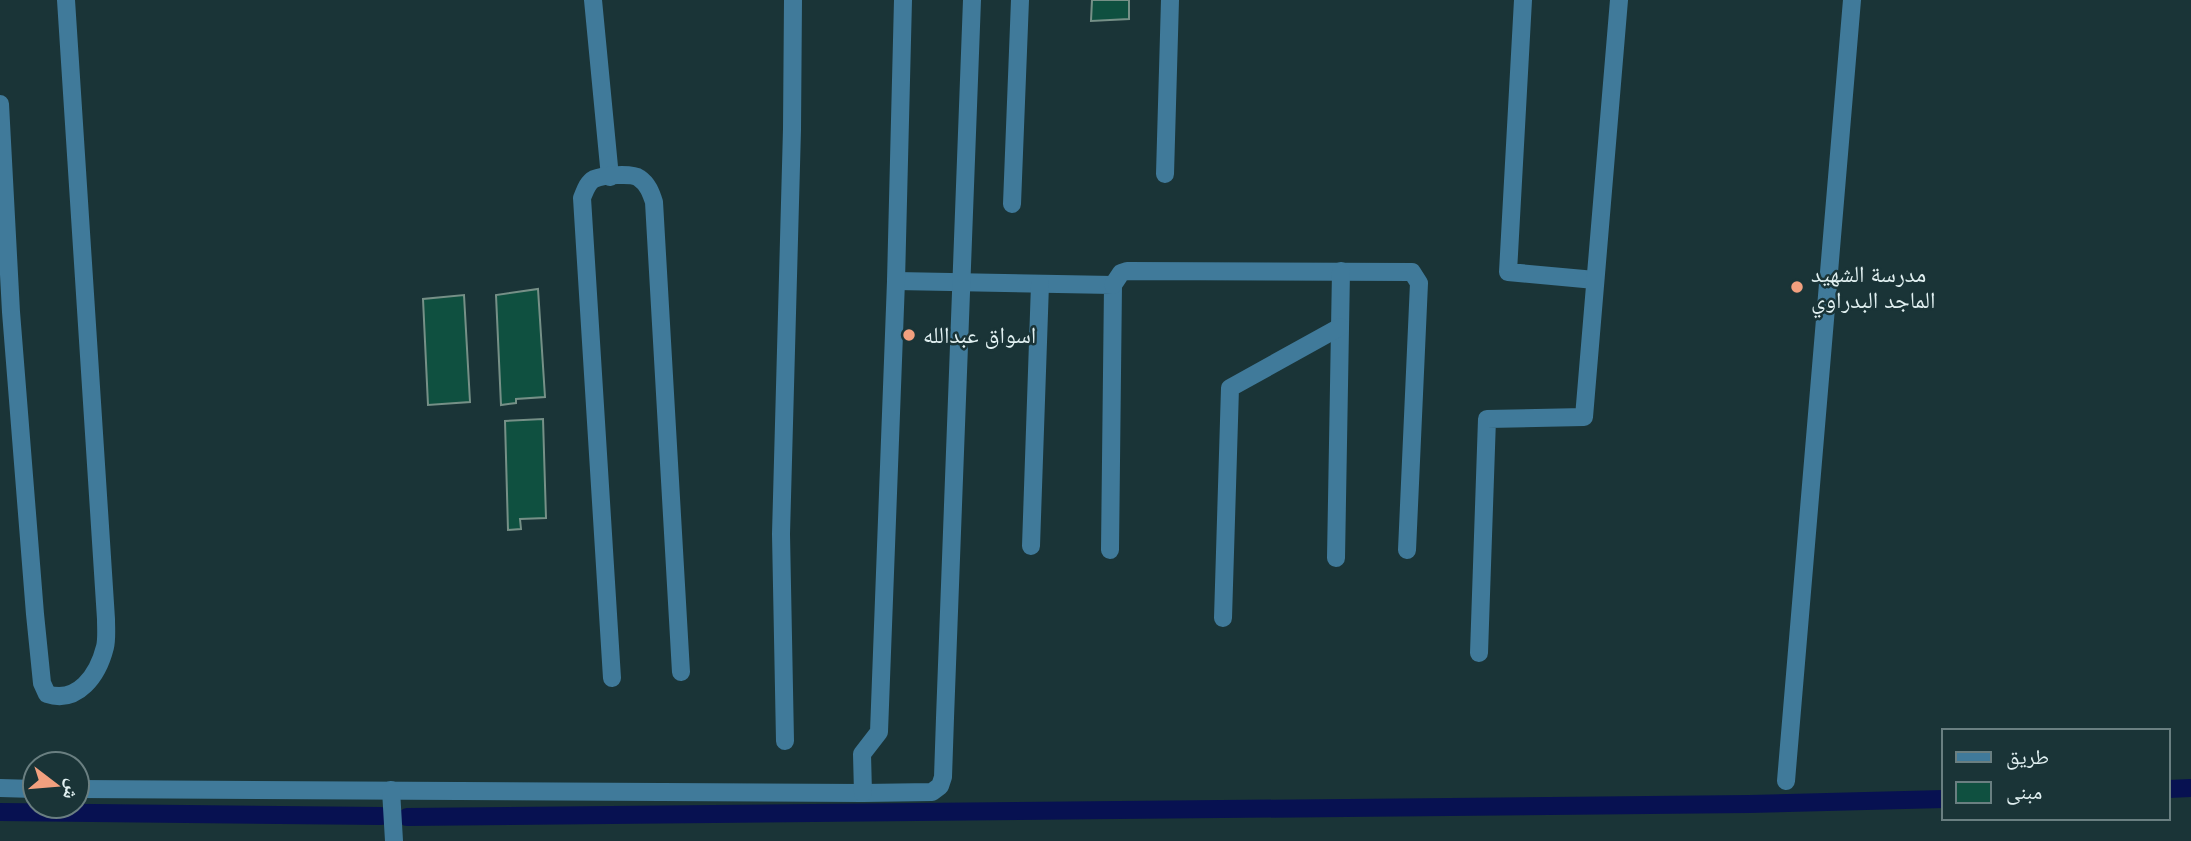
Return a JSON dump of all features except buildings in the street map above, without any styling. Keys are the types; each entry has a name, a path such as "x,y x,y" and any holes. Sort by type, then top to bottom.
{"street":[{"path":"0,104 11,312 34,614 42,684 47,694 57,697 70,695 86,685 96,672 106,646 66,0"},
{"path":"593,0 610,177"},
{"path":"785,741 781,534 793,0"},
{"path":"863,793 862,754 879,732 896,281 902,0"},
{"path":"91,789 863,793 933,792 940,786 943,777 972,0"},
{"path":"1012,204 1020,0"},
{"path":"1165,174 1170,0"},
{"path":"1523,0 1508,272 1595,280"},
{"path":"1479,653 1487,419 1584,417 1619,0"},
{"path":"1786,781 1852,0"},
{"path":"612,678 582,198 586,187 594,179 631,174 642,179 654,202 681,672"},
{"path":"1110,550 1113,285 1121,273 1404,270 1412,272 1419,283 1407,550"},
{"path":"1336,558 1341,271"},
{"path":"896,281 1113,285"},
{"path":"1031,545 1040,284"},
{"path":"1223,618 1230,388 1340,327"},
{"path":"0,788 21,789"},
{"path":"391,790 394,841"}],"waterway":[{"path":"2170,789 2191,788"},
{"path":"407,817 1749,804 1942,799"},
{"path":"0,812 381,816"}],"place":[{"name":"مدرسة الشهيد الماجد البدراوي","path":"1797,287"},
{"name":"اسواق عبدالله","path":"909,335"}]}
